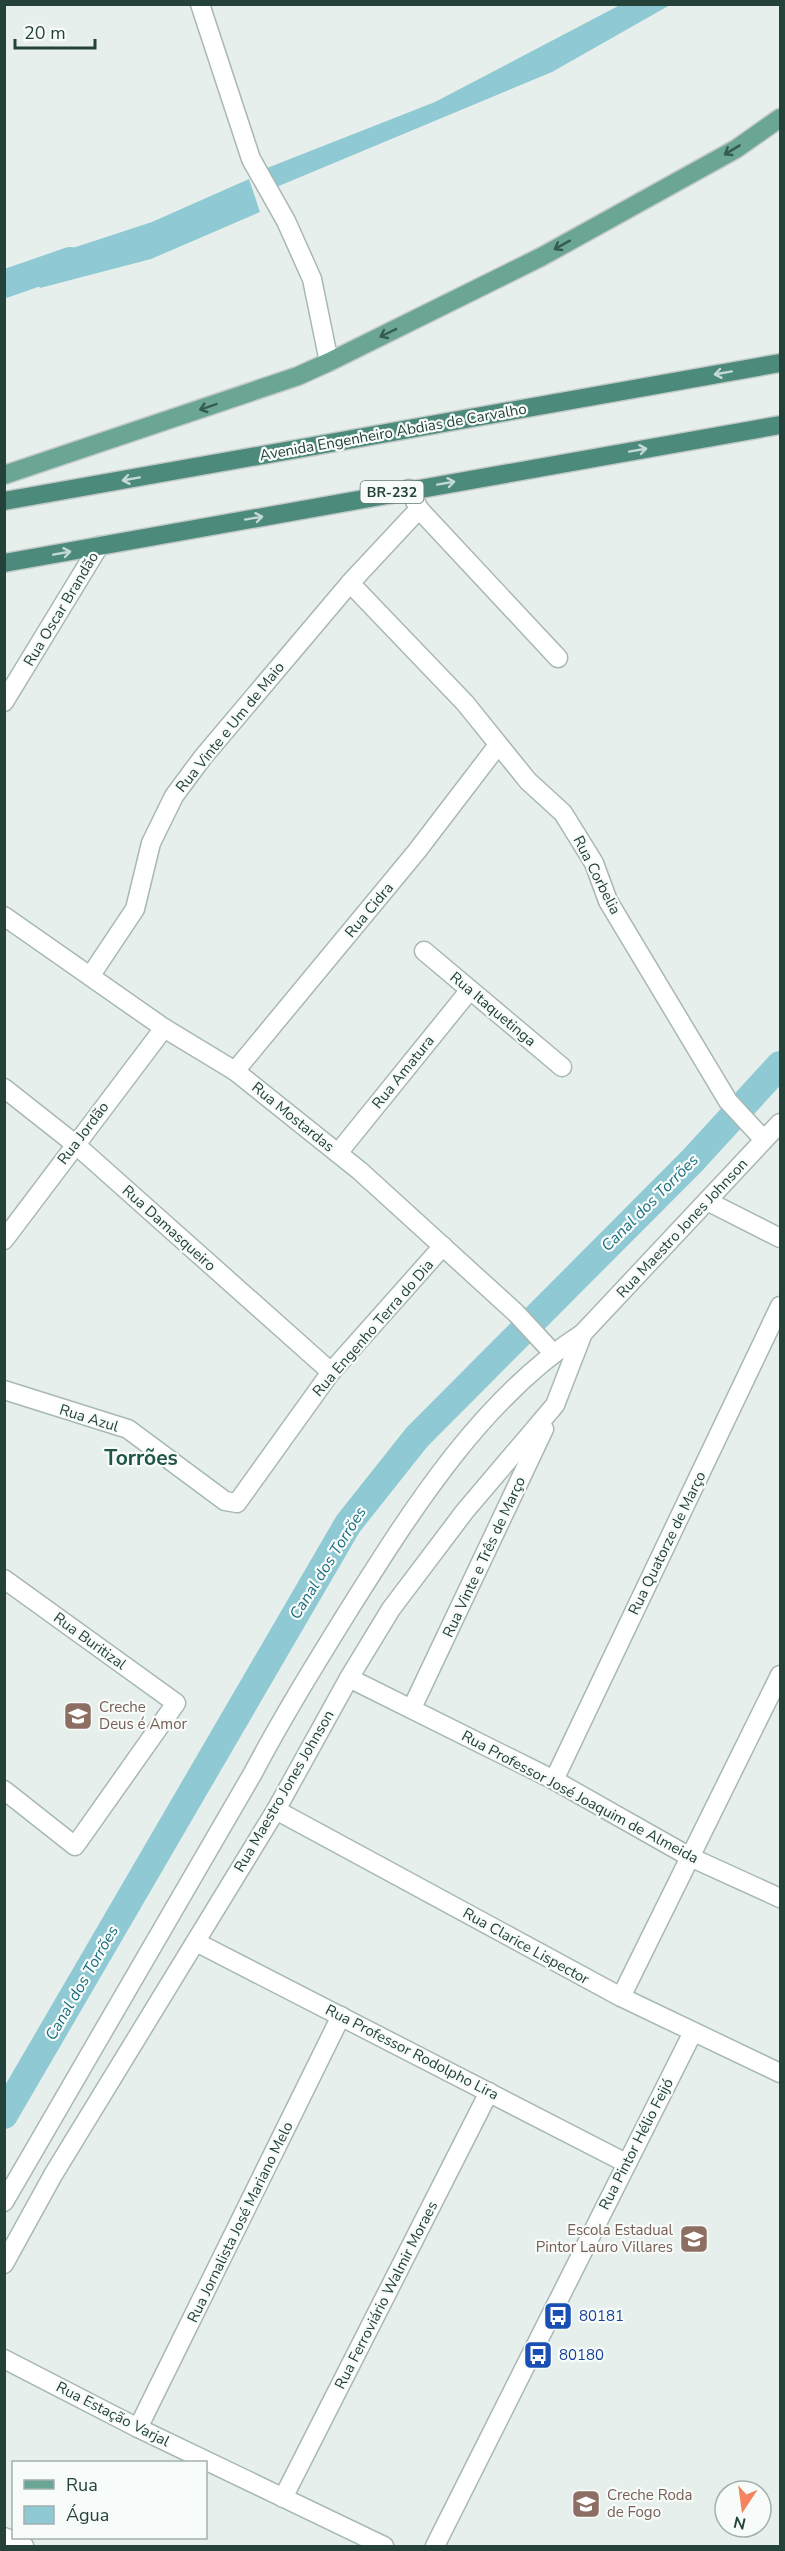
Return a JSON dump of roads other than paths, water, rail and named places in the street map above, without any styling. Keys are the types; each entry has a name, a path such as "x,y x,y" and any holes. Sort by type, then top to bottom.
{"highway":[{"name":"Avenida Engenheiro Abdias de Carvalho","path":"4,501 780,363"},
{"name":"BR-232","path":"4,563 409,489 780,425"}],"main road":[{"path":"4,475 287,380 329,362 541,257 736,149 780,118"}],"street":[{"path":"200,4 250,159 286,221 312,279 329,362"},
{"path":"409,489 419,509 558,658"},
{"name":"Rua Vinte e Um de Maio","path":"91,975 135,909 151,843 174,796 203,757 350,583 419,509"},
{"name":"Rua Oscar Brandão","path":"4,702 99,546"},
{"name":"Rua Corbelia","path":"350,583 465,703 528,781 563,813 594,863 608,901 728,1101 764,1139"},
{"name":"Rua Cidra","path":"235,1071 417,851 498,745"},
{"name":"Rua Mostardas","path":"4,915 164,1028 235,1071 338,1153 516,1313 553,1353"},
{"name":"Rua Itaquetinga","path":"424,951 562,1067"},
{"name":"Rua Amatura","path":"338,1153 469,991"},
{"name":"Rua Jordão","path":"4,1240 164,1028"},
{"name":"Rua Damasqueiro","path":"4,1088 75,1144 331,1372"},
{"name":"Rua Maestro Jones Johnson","path":"4,2202 253,1773 286,1711 382,1558 428,1492 494,1408 553,1353 583,1333 780,1123"},
{"path":"707,1201 780,1238"},
{"name":"Rua Engenho Terra do Dia","path":"233,1500 331,1372 443,1246"},
{"name":"Rua Quatorze de Março","path":"554,1780 780,1306"},
{"name":"Rua Maestro Jones Johnson","path":"4,2265 52,2175 276,1810 349,1678 391,1609 465,1511 555,1406 583,1333"},
{"name":"Rua Azul","path":"4,1390 128,1430 233,1500"},
{"name":"Rua Vinte e Três de Março","path":"412,1708 555,1406"},
{"name":"Rua Buritizal","path":"4,1579 176,1703 75,1846 4,1790"},
{"path":"621,1998 780,1675"},
{"name":"Rua Professor José Joaquim de Almeida","path":"349,1678 554,1780 690,1857 780,1898"},
{"name":"Rua Clarice Lispector","path":"276,1810 621,1998 780,2073"},
{"name":"Rua Professor Rodolpho Lira","path":"196,1942 626,2163"},
{"name":"Rua Jornalista José Mariano Melo","path":"138,2428 341,2016"},
{"name":"Rua Pintor Hélio Feijó","path":"435,2547 693,2032"},
{"name":"Rua Ferroviário Walmir Moraes","path":"283,2498 489,2092"},
{"name":"Rua Estação Varjal","path":"4,2359 206,2461"},
{"name":"Rua Estação Varjal","path":"207,2461 384,2547"},
{"path":"4,2537 24,2547"}],"water":[{"path":"620,5 670,5 552,72 274,188 262,170 435,102"},
{"path":"249,179 260,212 151,259 40,288 27,263 152,222"}],"waterway":[{"path":"4,284 70,261"},
{"name":"Canal dos Torrões","path":"4,2115 348,1524 417,1437 692,1161 780,1065"}],"place":[{"name":"Creche Deus é Amor","path":"78,1716"},
{"name":"Escola Estadual Pintor Lauro Villares","path":"694,2239"},
{"name":"80181","path":"558,2316"},
{"name":"80180","path":"538,2355"},
{"name":"Creche Roda de Fogo","path":"586,2504"}],"district":[{"name":"Torrões","path":"141,1458"}]}
